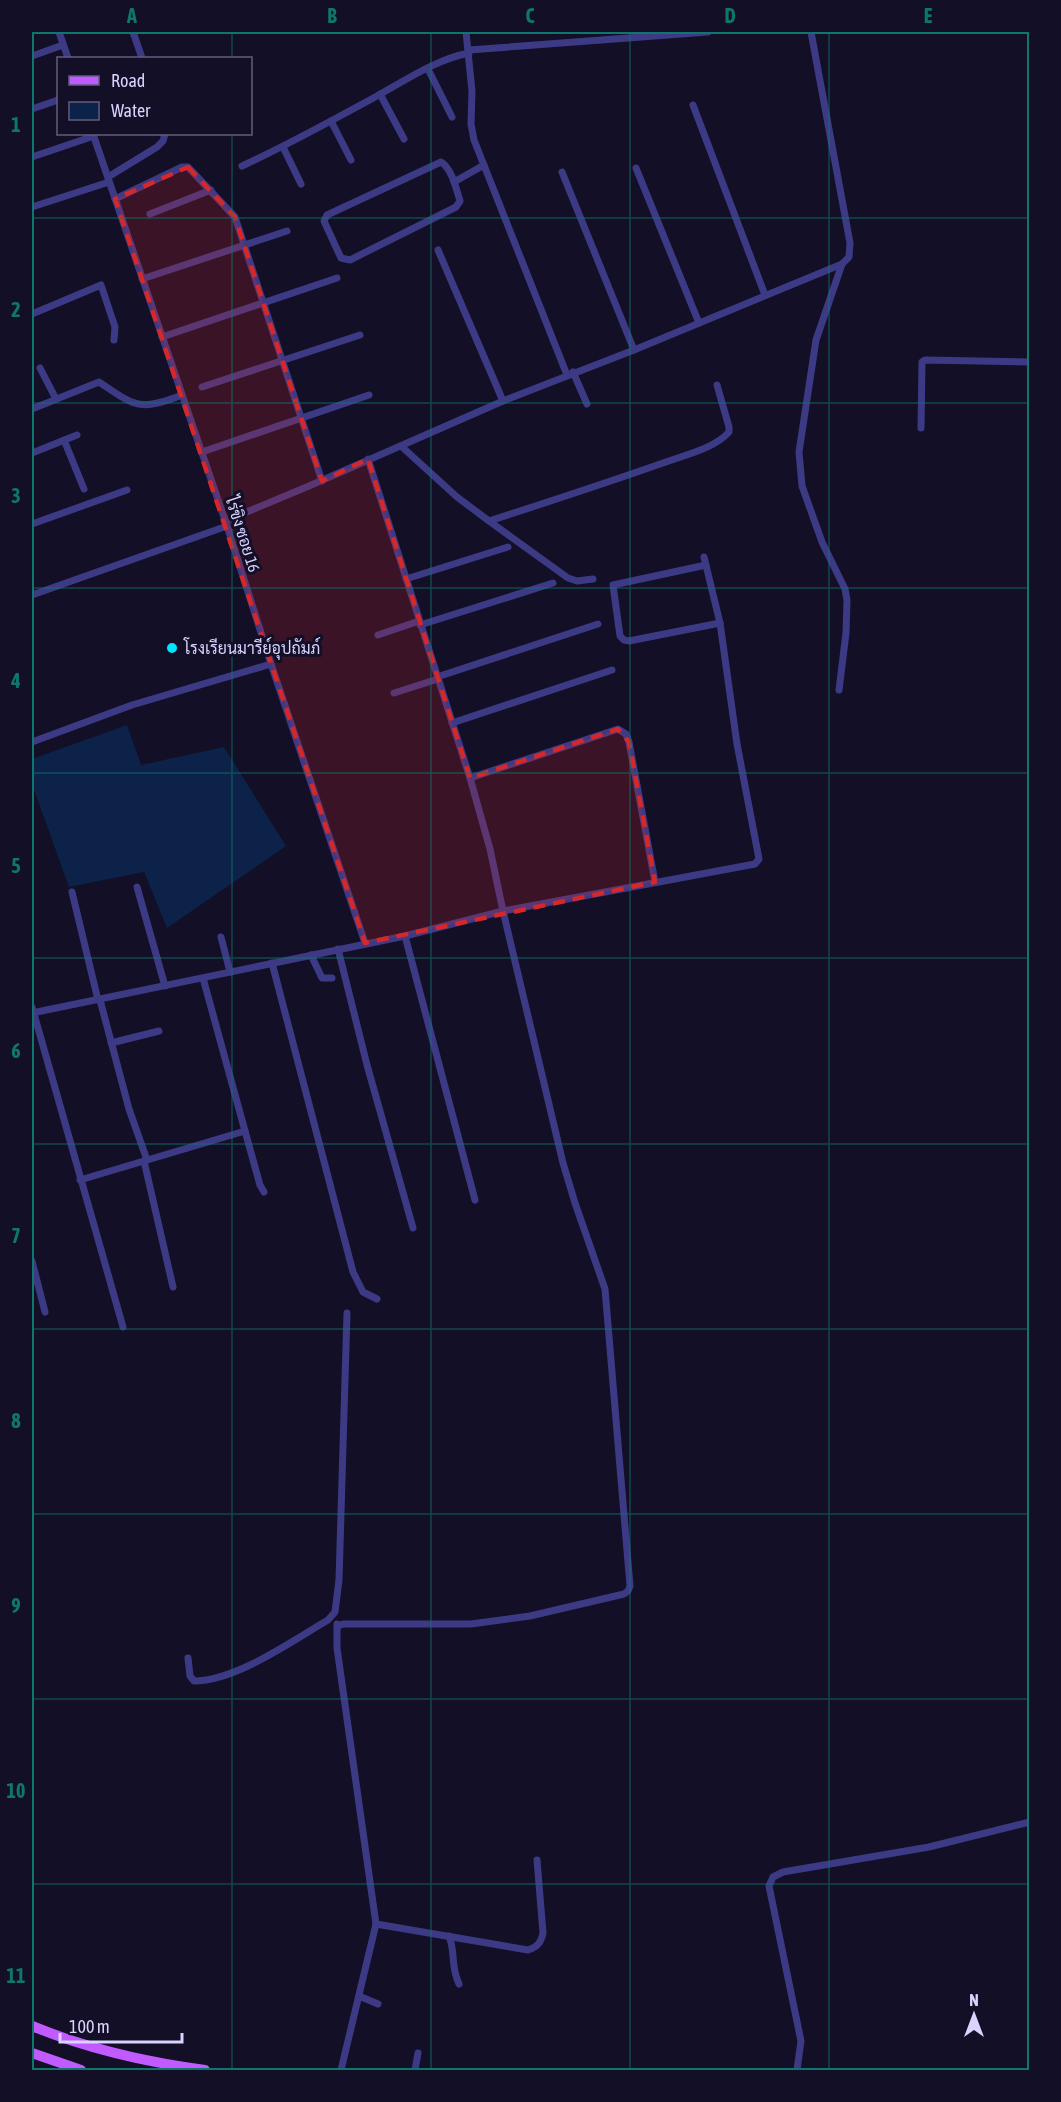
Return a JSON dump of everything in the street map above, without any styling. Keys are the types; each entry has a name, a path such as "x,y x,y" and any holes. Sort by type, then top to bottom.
{"main road":[{"path":"32,2026 87,2046 136,2060 205,2070"},
{"path":"32,2054 81,2070"}],"street":[{"path":"59,32 68,57"},
{"path":"133,32 142,57"},
{"path":"466,32 472,91 471,124 474,140 570,374 587,404"},
{"path":"242,166 283,147 458,55 469,52 708,32"},
{"path":"32,596 226,524 503,401 842,264 849,258 850,243 811,32"},
{"path":"32,56 63,45"},
{"path":"428,69 452,117"},
{"path":"380,94 404,139"},
{"path":"32,109 57,100"},
{"path":"693,105 765,295"},
{"path":"332,121 351,160"},
{"path":"32,157 94,135"},
{"name":"ไร่ขิง ซอย 16","path":"94,135 365,943"},
{"path":"32,207 109,179 157,147 163,141 165,135"},
{"path":"283,147 301,184"},
{"path":"435,163 446,164 454,183 460,201 456,207 350,260 340,258 324,222 327,215 435,163"},
{"path":"454,183 484,165"},
{"path":"115,199 182,167 188,167 235,217 322,481"},
{"path":"636,168 699,323"},
{"path":"562,172 634,350"},
{"path":"150,214 210,190"},
{"path":"142,279 287,231"},
{"path":"438,250 503,401"},
{"path":"839,690 846,633 847,600 845,589 822,542 802,486 799,452 816,340 842,264"},
{"path":"162,337 337,278"},
{"path":"32,314 101,285 115,327 114,340"},
{"path":"202,387 360,335"},
{"path":"921,428 922,362 925,360 1029,362"},
{"path":"40,368 56,399"},
{"path":"32,409 99,382 124,400 139,406 163,402 182,394"},
{"path":"489,521 645,469 708,446 726,436 729,427 717,385"},
{"path":"202,452 369,395"},
{"path":"32,453 77,435"},
{"path":"64,440 84,489"},
{"path":"401,446 457,496 568,578 577,581 593,579"},
{"path":"338,1626 343,1624 471,1624 530,1616 624,1594 630,1586 605,1289 563,1163 490,849 470,778 368,459"},
{"path":"32,524 126,490"},
{"path":"406,579 508,547"},
{"path":"123,1327 32,1011 99,1000 405,936 503,911 755,864 759,859 737,744 720,623 704,557"},
{"path":"706,565 613,585 620,636 628,641 720,623"},
{"path":"378,635 553,583"},
{"path":"394,693 598,624"},
{"path":"32,742 132,705 271,664"},
{"path":"452,723 612,670"},
{"path":"470,778 618,729 623,731 629,742 655,882"},
{"path":"137,887 165,986"},
{"path":"72,892 99,1000 145,1161 173,1287"},
{"path":"405,936 475,1200"},
{"path":"221,937 230,972"},
{"path":"338,949 374,1092 413,1228"},
{"path":"311,955 322,978 332,978"},
{"path":"272,963 352,1272 363,1292 377,1299"},
{"path":"203,978 260,1185 264,1192"},
{"path":"111,1043 159,1030"},
{"path":"80,1180 245,1131"},
{"path":"32,1262 45,1312"},
{"path":"188,1658 190,1677 194,1681 222,1676 247,1666 332,1617 338,1602 347,1313"},
{"path":"332,1617 338,1626"},
{"path":"338,1626 337,1648 376,1924 341,2070"},
{"path":"797,2070 801,2041 769,1886 773,1877 783,1872 940,1844 1029,1822"},
{"path":"376,1924 528,1950 535,1948 541,1941 543,1933 537,1860"},
{"path":"450,1936 454,1973 459,1984"},
{"path":"359,1996 378,2004"},
{"path":"415,2070 418,2053"}],"highlighted area":[{"path":"188,167 235,217 322,481 368,459 470,778 618,729 629,742 655,882 365,943 115,199"}],"water":[{"path":"127,725 141,765 224,747 286,846 167,928 144,872 69,887 32,784 32,759"}],"place":[{"name":"โรงเรียนมารีย์อุปถัมภ์","path":"172,648"}]}
